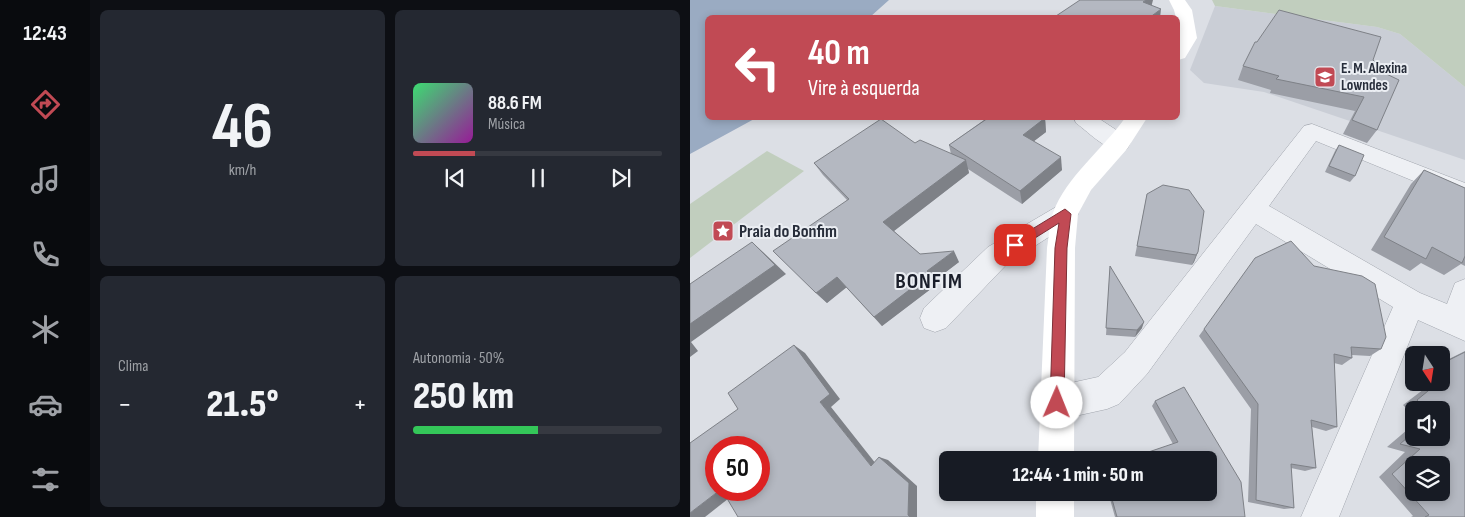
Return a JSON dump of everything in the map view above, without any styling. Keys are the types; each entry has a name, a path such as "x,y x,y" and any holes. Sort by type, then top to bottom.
{"main road":[{"path":"1177,0 1183,10 1188,38 1180,51"},
{"path":"1056,451 1061,248 1065,214 1082,184 1119,142 1135,120"},
{"path":"1055,517 1056,501"}],"street":[{"path":"1087,120 1119,142"},
{"path":"1057,403 1107,392 1136,363 1254,210 1312,131 1465,193"},
{"path":"1254,210 1410,302 1461,325 1465,292"},
{"path":"935,318 998,255 1065,214"},
{"path":"1320,517 1410,302"}],"shaded area":[{"name":"E. M. Alexina Lowndes","path":"1215,6 1377,27 1400,34 1465,87 1465,160 1264,92 1204,83 1190,70"}],"green space":[{"path":"1212,0 1465,0 1465,87 1400,34 1377,27 1215,6"},
{"path":"767,151 804,171 690,258 690,204"}],"water":[{"path":"690,0 889,0 872,15 705,15 705,120 752,120 690,154"}],"building":[{"path":"1080,0 1146,0 1143,2 1161,9 1153,15 1058,15"},
{"path":"1279,10 1381,37 1373,60 1378,65 1378,70 1399,80 1377,130 1352,120 1364,97 1276,79 1279,76 1243,66 1255,42 1257,42"},
{"path":"879,120 882,120 915,143 920,140 966,160 883,222 920,254 954,251 927,271 930,274 874,317 837,277 816,293 773,251 849,199 814,163"},
{"path":"985,120 1042,120 1023,135 1061,157 1020,191 949,145"},
{"path":"1339,145 1364,155 1355,176 1329,166"},
{"path":"1424,170 1465,188 1465,256 1462,263 1432,247 1426,259 1384,237"},
{"path":"1163,185 1189,190 1204,211 1196,255 1137,246 1147,194"},
{"path":"1291,241 1314,266 1362,276 1375,284 1386,337 1381,349 1351,347 1352,358 1334,354 1337,427 1311,420 1316,468 1291,464 1294,508 1256,500 1258,404 1204,329 1255,258"},
{"path":"752,242 775,265 690,324 690,284"},
{"path":"1110,266 1144,322 1137,330 1106,328"},
{"path":"794,345 830,394 820,402 871,466 879,457 909,483 908,515 910,517 738,517 729,501 770,501 770,436 705,436 706,501 690,513 690,443 738,409 728,393"},
{"path":"1465,352 1465,517 1425,517 1429,515 1416,501 1450,501 1450,456 1412,456 1420,449 1408,446 1450,446 1450,401 1417,400 1428,391 1450,391 1450,360"},
{"path":"1184,387 1241,482 1245,517 1117,517 1113,501 1217,501 1217,451 1152,451 1178,442 1155,401"},
{"path":"1405,462 1405,488 1392,474"}],"place":[{"name":"E. M. Alexina Lowndes","path":"1325,77"},
{"name":"Praia do Bonfim","path":"723,231"}],"district":[{"name":"BONFIM","path":"929,280"}],"route":[{"path":"1015,245 1065,214 1061,248 1057,403"}]}
